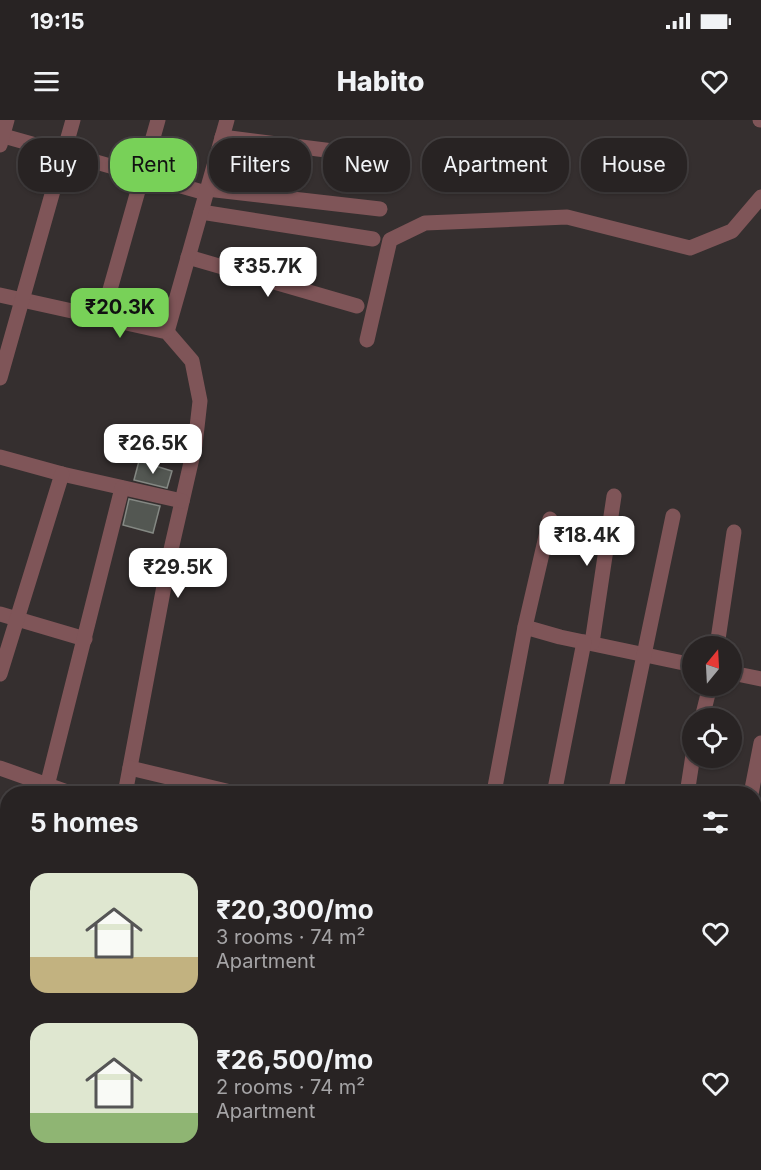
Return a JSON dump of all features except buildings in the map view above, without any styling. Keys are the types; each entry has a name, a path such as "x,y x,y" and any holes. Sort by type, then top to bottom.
{"street":[{"path":"7,120 1,138 18,142"},
{"path":"68,138 73,120"},
{"path":"153,138 158,120"},
{"path":"167,332 227,120"},
{"path":"222,137 323,150"},
{"path":"197,189 380,209"},
{"path":"0,378 53,192"},
{"path":"102,318 137,192"},
{"path":"367,340 390,240 425,223 567,217 690,248 732,231 761,197"},
{"path":"201,212 373,239"},
{"path":"188,257 357,306"},
{"path":"0,295 22,302 167,332 192,361 200,401 195,445 170,554 127,786"},
{"path":"0,457 62,474 182,501"},
{"path":"0,674 62,474"},
{"path":"48,786 122,488"},
{"path":"556,786 588,642 614,496"},
{"path":"617,786 640,667 646,655 673,516"},
{"path":"495,786 525,627 550,519"},
{"path":"718,636 734,532"},
{"path":"0,614 85,639"},
{"path":"525,627 682,663"},
{"path":"742,675 761,679"},
{"path":"753,786 761,743"},
{"path":"0,768 40,786"},
{"path":"130,768 205,786"},
{"path":"688,786 691,768"}]}
